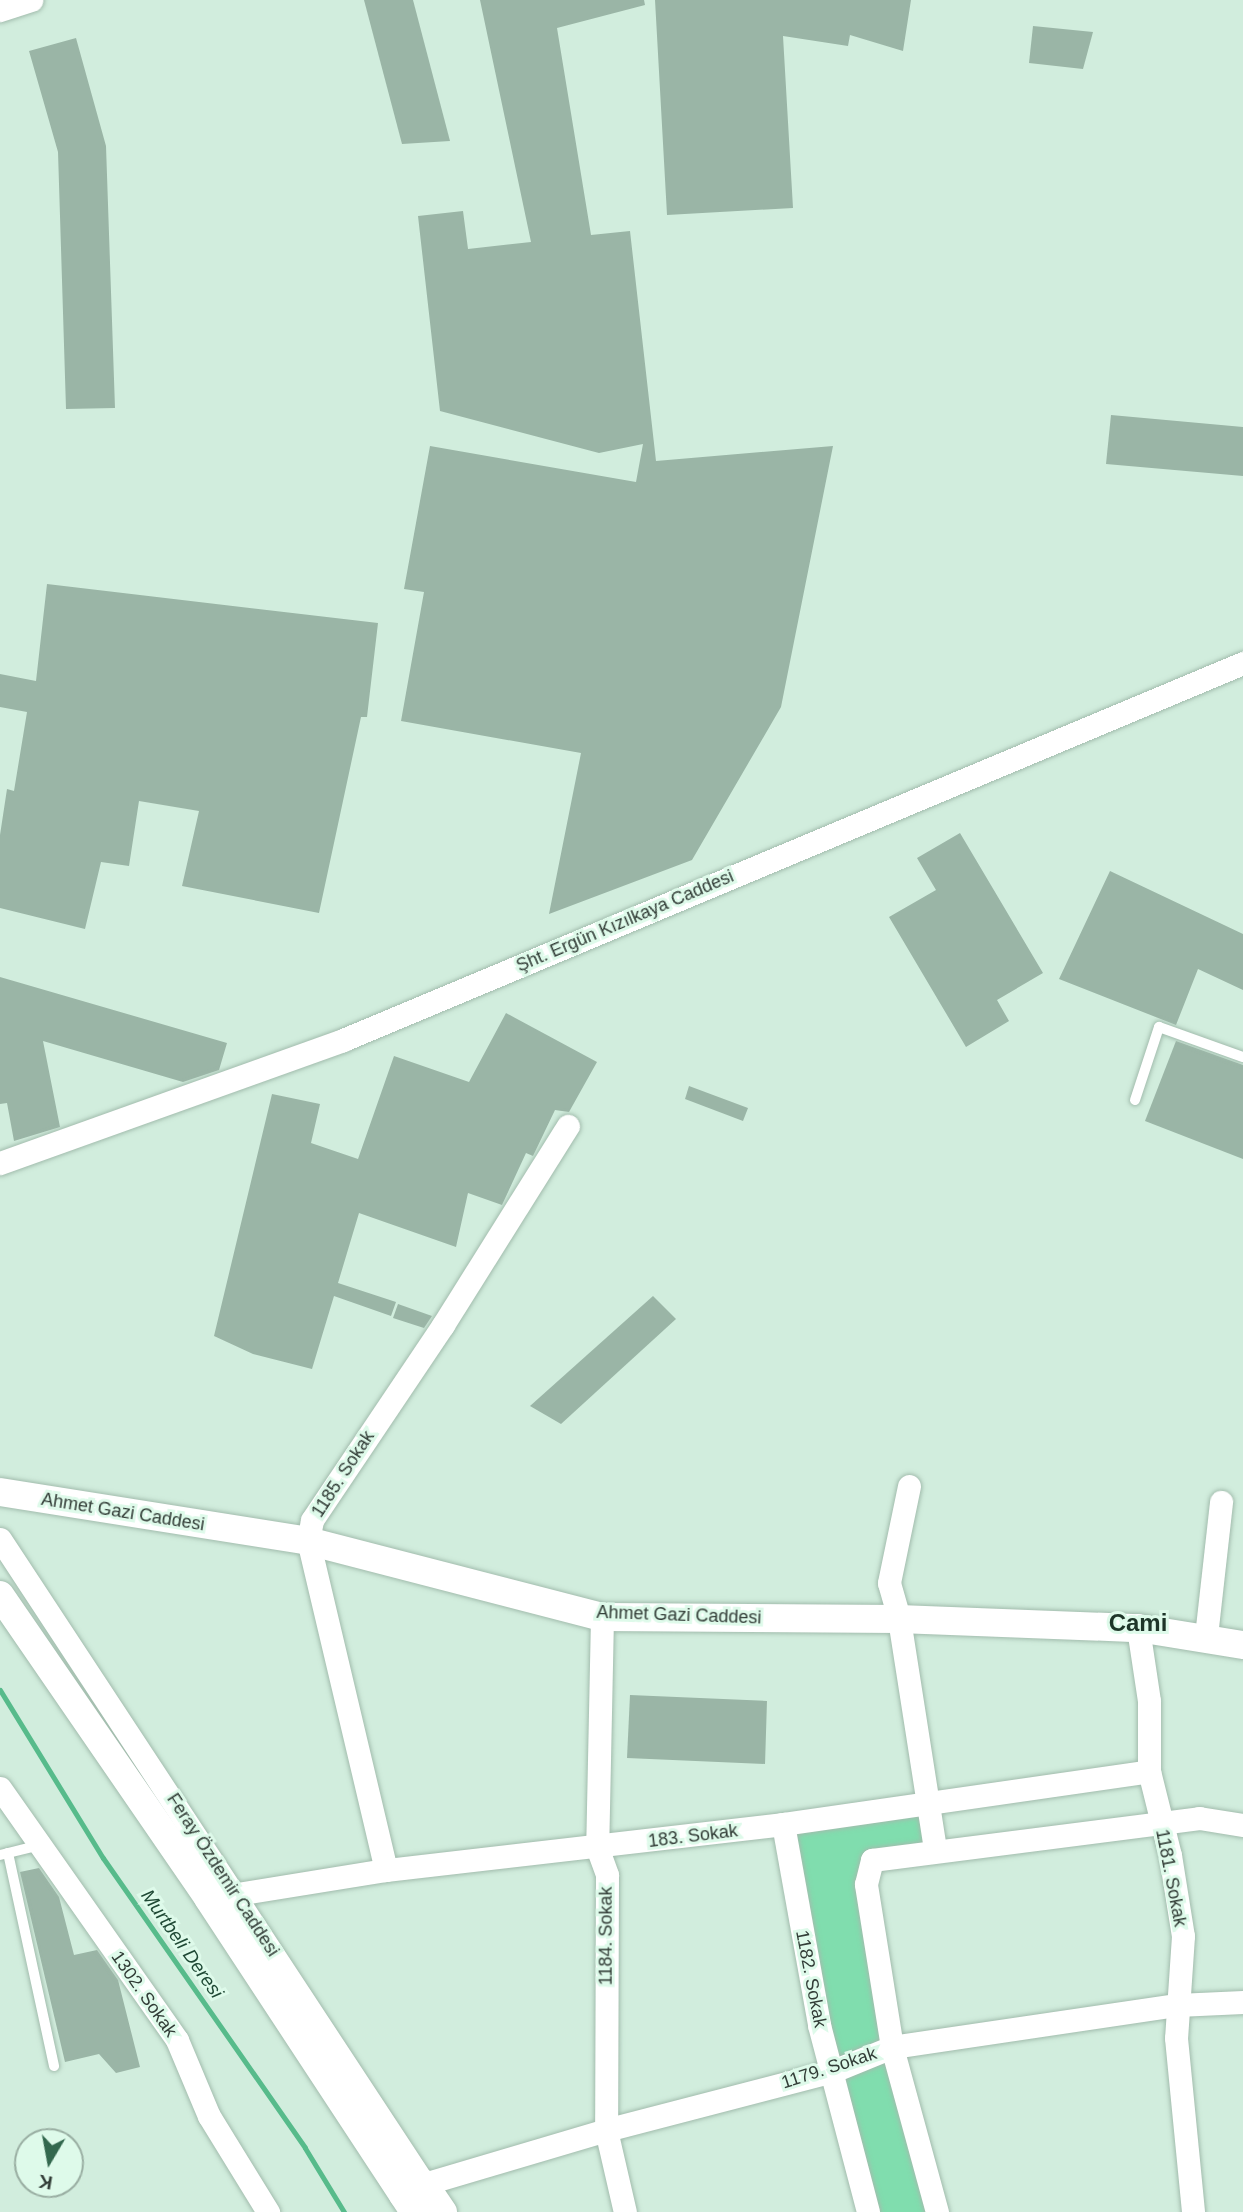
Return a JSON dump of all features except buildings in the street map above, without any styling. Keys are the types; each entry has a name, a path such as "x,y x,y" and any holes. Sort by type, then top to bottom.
{"street":[{"path":"0,10 30,0"},
{"name":"Şht. Ergün Kızılkaya Caddesi","path":"0,1163 343,1040 1243,663"},
{"name":"1185. Sokak","path":"386,1870 308,1541 312,1520 443,1325 568,1126"},
{"path":"909,1486 890,1583 900,1619 935,1850"},
{"name":"Ahmet Gazi Caddesi","path":"0,1492 308,1541 602,1617 900,1619 1138,1628 1206,1636 1243,1645"},
{"path":"1206,1636 1221,1502"},
{"name":"Feray Özdemir Caddesi","path":"0,1539 237,1894 414,2197 443,2212"},
{"path":"0,1595 414,2197"},
{"name":"1184. Sokak","path":"602,1617 597,1847 607,1875 606,2130 625,2212"},
{"name":"1181. Sokak","path":"1138,1628 1149,1701 1149,1771 1183,1936 1175,2038 1193,2212"},
{"name":"183. Sokak","path":"237,1894 386,1870 783,1825 1149,1771"},
{"name":"1302. Sokak","path":"0,1788 177,2040 209,2116 268,2212"},
{"path":"937,2212 892,2047 867,1870 872,1860 1199,1818 1243,1825"},
{"name":"1182. Sokak","path":"783,1825 818,2025 833,2071 868,2212"},
{"name":"1179. Sokak","path":"414,2197 606,2130 833,2071 892,2047 1177,2005 1243,2002"}],"lane":[{"path":"1135,1100 1159,1027 1243,1057"},
{"path":"40,1845 4,1854 54,2066"}],"green space":[{"path":"929,1802 935,1850 867,1870 937,2212 868,2212 783,1825"}],"waterway":[{"name":"Murtbeli Deresi","path":"0,1690 103,1858 305,2148 344,2212"}],"district":[{"name":"Cami","path":"1138,1623"}]}
